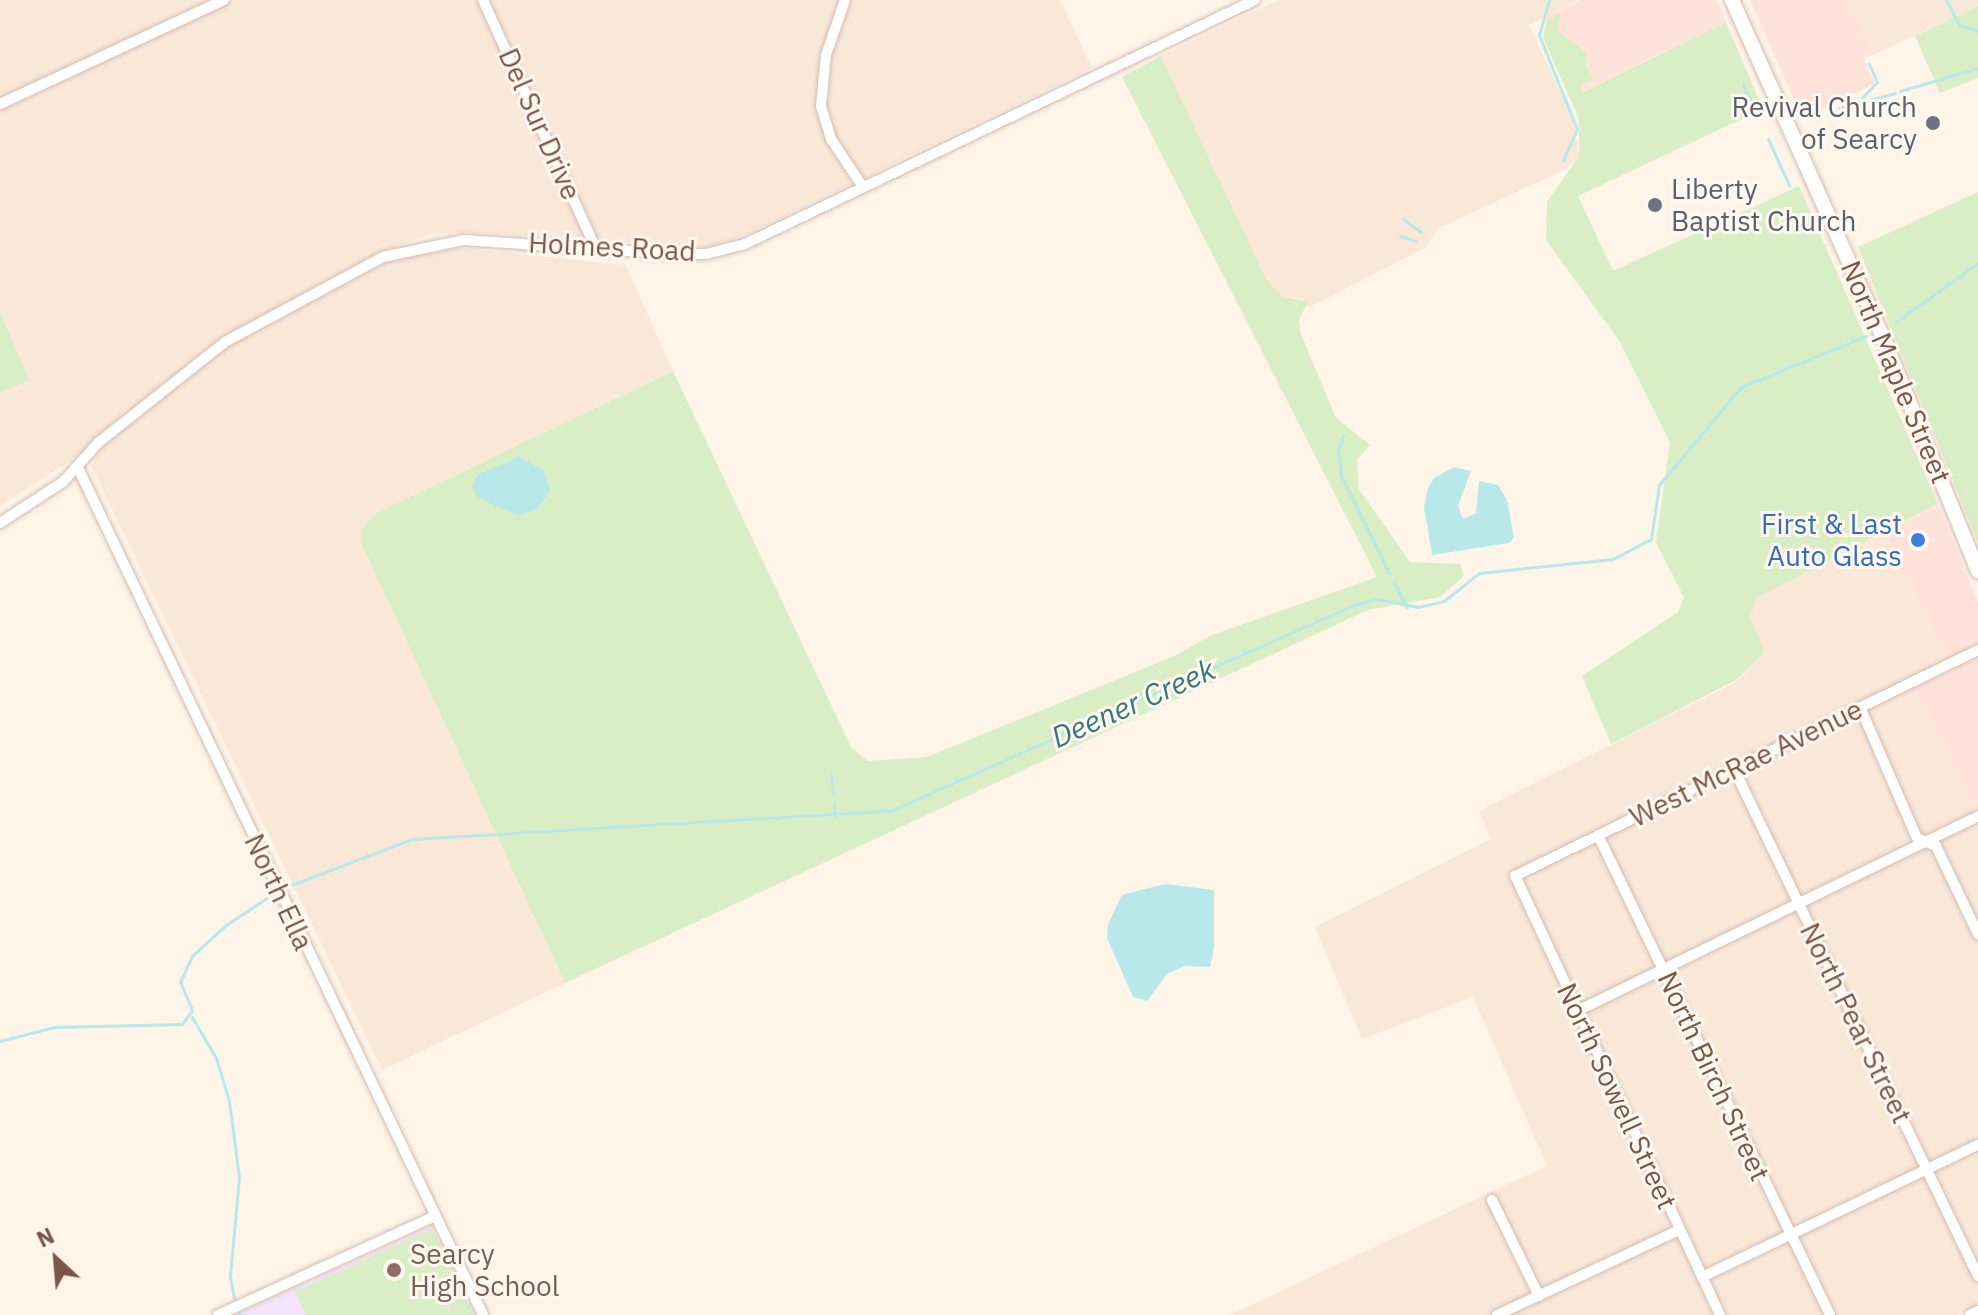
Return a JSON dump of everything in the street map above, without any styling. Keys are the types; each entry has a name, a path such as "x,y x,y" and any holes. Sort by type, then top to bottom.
{"main road":[{"name":"North Maple Street","path":"1732,0 1887,347 1978,571"}],"street":[{"path":"0,104 224,0"},
{"name":"Del Sur Drive","path":"483,0 596,249"},
{"path":"845,0 826,55 821,106 831,139 863,187"},
{"name":"Holmes Road","path":"0,523 78,468 99,442 225,342 383,257 464,240 706,254 745,244 1235,4 1255,0"},
{"name":"North Ella","path":"78,468 483,1315"},
{"name":"West McRae Avenue","path":"1515,876 1978,650"},
{"path":"1860,707 1917,838 1936,846 1978,934"},
{"name":"North Pear Street","path":"1734,769 1978,1276"},
{"path":"1577,1011 1978,816"},
{"name":"North Birch Street","path":"1598,835 1830,1315"},
{"name":"North Sowell Street","path":"1515,876 1720,1315"},
{"path":"1702,1277 1978,1145"},
{"path":"1492,1200 1539,1296"},
{"path":"218,1315 435,1216"},
{"path":"1497,1315 1679,1230"},
{"path":"1970,1315 1978,1311"}],"shaded area":[{"path":"0,0 1060,0 1092,68 743,236 708,247 470,232 432,234 398,245 217,341 70,461 0,506 0,393 30,380 0,312"},
{"path":"1279,0 1578,0 1529,25 1573,118 1579,156 1566,169 1439,228 1425,248 1309,307 1303,299 1282,296 1266,279 1161,56"},
{"path":"1580,0 1717,0 1726,22 1581,92 1545,17"},
{"path":"1750,0 1848,0 1869,44 1864,59 1875,84 1802,118"},
{"path":"1848,0 1978,0 1978,6 1864,59 1869,44"},
{"path":"457,248 626,265 673,371 374,514 362,529 362,545 565,983 382,1070 91,466 105,444 227,346 384,263"},
{"path":"1938,504 1978,601 1978,646 1948,660 1884,533"},
{"path":"1884,533 1948,660 1508,875 1718,1315 1230,1315 1547,1166 1473,997 1362,1039 1315,927 1491,839 1479,811 1736,682 1765,652 1750,618 1758,597"},
{"path":"1978,658 1978,807 1973,809 1915,688"},
{"path":"1915,688 1973,808 1978,807 1978,1305 1957,1315 1727,1315 1519,878"},
{"name":"Searcy High School","path":"432,1226 475,1315 235,1315"}],"green space":[{"path":"1978,6 1978,78 1940,93 1915,36"},
{"path":"1560,14 1558,31 1588,54 1586,65 1593,79 1580,87 1581,93 1726,22 1763,109 1578,196 1613,271 1799,186 1938,504 1758,597 1750,617 1765,652 1736,680 1611,744 1582,676 1678,612 1684,597 1656,543 1670,442 1620,342 1546,240 1547,202 1579,156 1579,119 1543,37 1547,20"},
{"path":"1161,56 1266,279 1282,296 1308,302 1299,319 1300,332 1336,418 1370,445 1357,460 1359,489 1410,562 1460,564 1464,576 1440,597 1368,610 565,983 362,545 362,529 374,514 673,371 851,747 868,761 927,757 1172,657 1212,635 1377,577 1122,77"},
{"path":"1978,192 1978,542 1858,247"},
{"path":"0,312 30,380 0,393"},
{"name":"Searcy High School","path":"432,1229 473,1315 306,1315 295,1292"}],"water":[{"path":"519,457 543,470 550,490 538,509 519,516 478,498 472,487 477,475"},
{"path":"1454,467 1471,471 1458,506 1463,519 1476,513 1479,481 1498,485 1507,500 1514,538 1509,543 1432,555 1424,507 1428,488 1434,478"},
{"path":"1165,884 1214,890 1214,947 1210,967 1184,966 1167,974 1147,1001 1133,997 1107,938 1108,924 1122,895"}],"waterway":[{"path":"1549,0 1539,35 1577,129 1563,161"},
{"path":"1946,0 1958,24 1978,31"},
{"path":"1861,99 1877,82 1869,64"},
{"path":"1900,91 1978,68"},
{"path":"1743,84 1757,115"},
{"path":"1839,108 1895,93"},
{"path":"1768,139 1789,185"},
{"path":"1403,219 1421,232"},
{"path":"1400,236 1415,241"},
{"name":"Deener Creek","path":"1896,322 1978,263"},
{"name":"Deener Creek","path":"291,885 412,839 890,811 1351,606 1376,599 1418,607 1444,601 1479,573 1613,559 1651,539 1659,485 1741,387 1866,336"},
{"path":"1343,436 1338,450 1341,475 1389,573"},
{"path":"1394,582 1407,607"},
{"path":"831,775 833,794"},
{"path":"834,804 835,816"},
{"name":"Deener Creek","path":"0,1041 54,1027 182,1024 192,1010 180,982 192,956 226,925 271,895"},
{"path":"192,1017 216,1058 229,1101 239,1177 230,1276 234,1299"}],"place":[{"name":"Revival Church of Searcy","path":"1933,123"},
{"name":"Liberty Baptist Church","path":"1655,205"},
{"name":"First & Last Auto Glass","path":"1918,540"},
{"name":"Searcy High School","path":"394,1270"}]}
